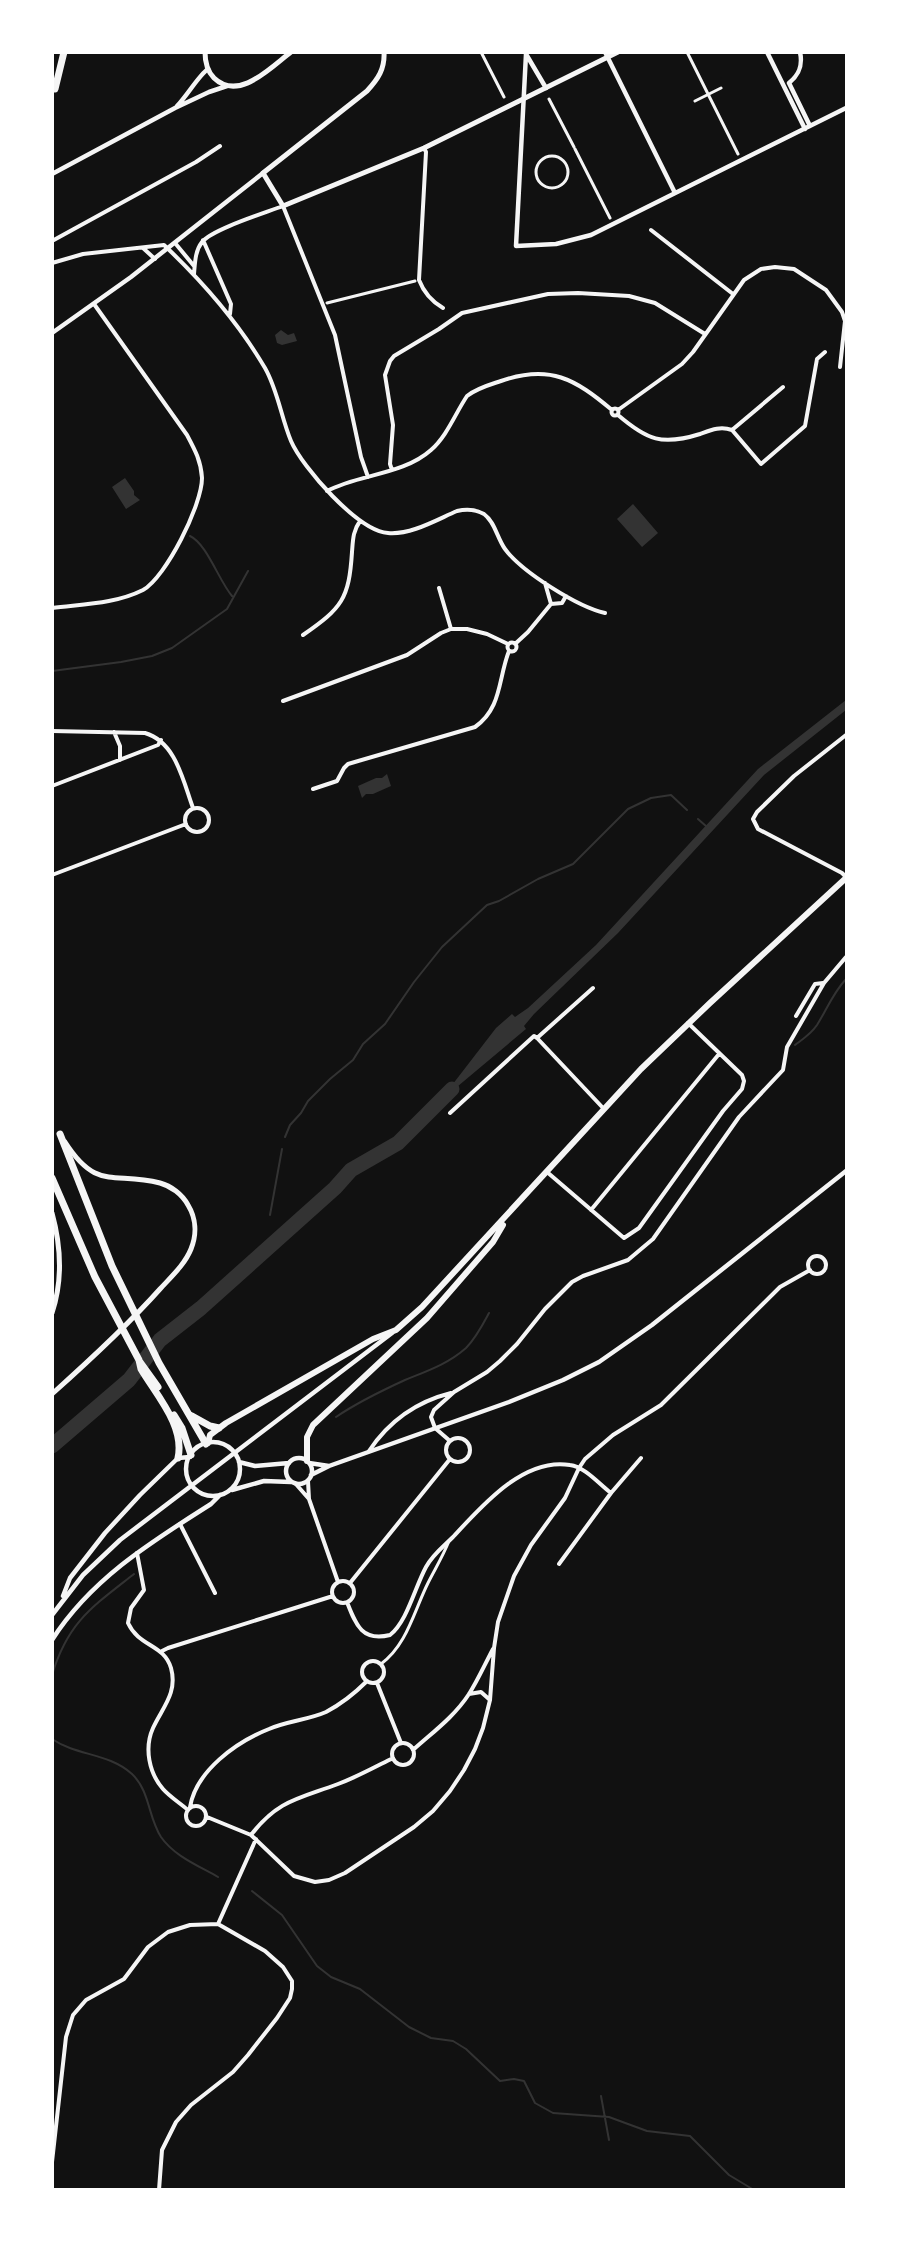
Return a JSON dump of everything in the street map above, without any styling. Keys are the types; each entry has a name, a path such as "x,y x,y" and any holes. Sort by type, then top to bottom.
{"highway":[{"path":"55,89 64,52"},
{"path":"60,1134 112,1266 159,1363 207,1443"},
{"path":"52,1178 95,1277 139,1360 186,1437 190,1456"},
{"path":"187,1413 199,1421 219,1428"},
{"path":"175,1421 180,1443 178,1458"}],"main road":[{"path":"205,52 208,69 216,80 227,86 240,86 249,82 291,52"},
{"path":"384,52 381,74 367,91 263,173 283,206 424,148 525,99 606,55 618,52"},
{"path":"207,1443 210,1435 219,1428 374,1339 396,1330 446,1284 604,1109 688,1023 846,877"},
{"path":"52,1394 104,1347 181,1266 192,1247 195,1230 188,1204 177,1191 160,1183 108,1178 92,1172 74,1156 60,1134"},
{"path":"308,1462 307,1437 313,1425 427,1318 493,1242 512,1211"},
{"path":"52,1213 60,1250 59,1283 52,1313"}],"street":[{"path":"481,52 504,97"},
{"path":"687,52 738,154"},
{"path":"767,52 808,128"},
{"path":"786,85 799,72 800,52"},
{"path":"526,53 546,88"},
{"path":"526,53 516,246 556,244 591,235 846,108"},
{"path":"606,55 675,193"},
{"path":"175,108 194,88 202,73 208,69"},
{"path":"209,92 216,80"},
{"path":"52,174 175,108 227,86"},
{"path":"194,88 200,96"},
{"path":"695,101 721,88"},
{"path":"549,99 610,218"},
{"path":"52,241 196,162 220,146"},
{"path":"424,148 426,152 419,280 433,303 442,308"},
{"path":"572,157 577,154"},
{"path":"550,156 563,160 568,171 566,181 558,188 543,186 537,178 539,164 550,156"},
{"path":"577,167 582,164"},
{"path":"52,333 155,259 263,173"},
{"path":"194,274 199,247 203,240 217,232 283,206 335,335 361,457 368,477"},
{"path":"651,230 733,294"},
{"path":"203,240 231,304 230,314"},
{"path":"175,243 194,267"},
{"path":"52,263 83,254 164,244 194,274 221,308 230,314 265,368 276,390 291,442 311,473 360,521 375,530 387,533 399,532 465,509 480,512 491,522 506,550 545,582 595,611 605,613"},
{"path":"143,248 155,259"},
{"path":"618,412 682,364 744,280 761,269 775,267 794,269 821,286 842,312 846,329 840,367"},
{"path":"327,303 415,281"},
{"path":"392,470 390,464 393,425 385,383 386,368 394,356 439,330 462,313 554,293 630,296 655,303 705,334"},
{"path":"52,608 117,600 129,597 150,584 164,570 195,510 202,481 199,456 187,435 94,304"},
{"path":"327,491 419,459 430,451 442,437 467,396 473,391 509,378 531,374 558,375 581,385 612,410 618,412 645,436 655,440 675,440 714,428 732,430 761,464 801,432 807,421 817,359 825,352"},
{"path":"732,430 783,387"},
{"path":"303,635 327,619 342,602 350,578 354,530 360,521"},
{"path":"545,582 551,604"},
{"path":"439,588 451,629"},
{"path":"283,701 407,655 451,629 467,629 487,634 508,644 514,644 528,632 551,604 562,603 566,596"},
{"path":"313,789 337,781 348,764 475,727 484,721 495,704 509,651 508,644"},
{"path":"509,651 516,649 514,644"},
{"path":"52,731 145,733 161,740 172,754 193,808"},
{"path":"114,732 120,746 120,760"},
{"path":"846,736 787,783 757,812 753,819 758,829 846,877"},
{"path":"52,786 158,745 161,740"},
{"path":"193,808 201,808 207,813 208,825 198,831 191,830 186,824 186,816 193,808"},
{"path":"52,875 186,824"},
{"path":"450,1441 435,1428 431,1417 434,1410 454,1392 488,1372 500,1361 517,1344 544,1309 572,1282 628,1260 653,1239 738,1117 783,1070 787,1047 824,983 846,957"},
{"path":"796,1016 815,984 824,983"},
{"path":"537,1038 592,988"},
{"path":"547,1172 624,1238 639,1228 723,1111 742,1089 744,1080 741,1075 688,1023"},
{"path":"450,1113 534,1036 604,1109"},
{"path":"591,1210 719,1054"},
{"path":"229,1491 238,1479 239,1462 235,1453 228,1447 217,1443 207,1443 197,1448 190,1456 186,1467 188,1477 198,1492 211,1496 264,1482 301,1484 330,1466 563,1380 599,1362 652,1324 846,1171"},
{"path":"812,1257 823,1258 826,1264 824,1271 816,1273 810,1270 809,1263 812,1257"},
{"path":"207,1816 251,1835 285,1869 304,1880 315,1882 329,1880 345,1873 414,1827 433,1811 450,1791 475,1749 490,1700 498,1622 514,1576 531,1545 566,1498 585,1459 613,1435 661,1405 780,1287 810,1270"},
{"path":"52,1615 83,1575 120,1540 396,1330"},
{"path":"369,1451 383,1430 402,1415 424,1402 454,1392"},
{"path":"458,1438 465,1441 470,1451 463,1461 456,1462 450,1459 446,1451 450,1441 458,1438"},
{"path":"61,1602 70,1578 105,1533 178,1458 190,1456"},
{"path":"239,1462 255,1466 289,1463 297,1458 330,1466"},
{"path":"559,1564 611,1493 641,1458"},
{"path":"350,1583 450,1459"},
{"path":"308,1462 309,1499 338,1582"},
{"path":"289,1463 286,1474 309,1499"},
{"path":"347,1602 356,1625 362,1631 375,1637 390,1635 402,1622 417,1583 434,1554 493,1496 520,1476 543,1467 570,1465 579,1468 611,1493"},
{"path":"52,1640 64,1621 85,1597 137,1552 211,1504 220,1495"},
{"path":"180,1524 215,1593"},
{"path":"381,1664 396,1650 406,1633 428,1582 450,1540"},
{"path":"137,1552 144,1590 131,1608 128,1623 132,1632 139,1639 162,1651 171,1668 172,1692 153,1729 149,1743 151,1770 164,1791 189,1809"},
{"path":"338,1582 350,1583 354,1592 352,1599 340,1603 333,1596 334,1586 338,1582"},
{"path":"162,1651 333,1596"},
{"path":"413,1750 440,1727 468,1695 494,1648"},
{"path":"366,1682 362,1676 364,1665 370,1661 381,1664"},
{"path":"377,1683 384,1675 381,1664"},
{"path":"189,1809 196,1806 202,1807 207,1816 204,1823 194,1826 186,1820 192,1797 215,1763 232,1750 268,1729 324,1713 341,1704 366,1682 377,1683"},
{"path":"377,1683 401,1743"},
{"path":"468,1695 481,1692 490,1700"},
{"path":"401,1743 407,1744 413,1750 414,1757 408,1764 399,1764 393,1758 394,1748 401,1743"},
{"path":"251,1835 263,1819 288,1802 340,1784 393,1758"},
{"path":"218,1924 256,1839"},
{"path":"52,2162 66,2037 73,2015 86,2000 124,1979 148,1947 168,1932 189,1925 218,1924 246,1939 277,1962 290,1974 292,1989 290,1998 248,2055 233,2072 191,2105 176,2122 162,2150 159,2190"}],"shaded area":[{"path":"281,330 288,335 294,333 297,341 282,345 277,343 275,335"},
{"path":"125,478 134,491 134,495 140,500 126,509 112,487"},
{"path":"633,504 658,533 642,547 617,519"},
{"path":"846,700 846,710 764,775 618,933 534,1014 524,1026 526,1029 439,1102 496,1028 512,1014 515,1017 528,1008 596,945 758,769"},
{"path":"387,774 391,786 373,794 366,794 362,798 358,786"}],"waterway":[{"path":"190,536 202,547 232,596"},
{"path":"52,671 121,662 152,656 172,648 227,609 248,571"},
{"path":"285,1137 290,1125 308,1101 353,1060 363,1044 385,1024 442,947 487,905 573,864 628,809 651,798 671,795 687,810"},
{"path":"698,819 707,827"},
{"path":"795,1045 815,1028 846,979"},
{"path":"52,1446 129,1380 160,1340 201,1308 335,1188 351,1170 398,1143 452,1089"},
{"path":"270,1215 282,1149"},
{"path":"336,1417 378,1393 452,1358 470,1344 489,1313"},
{"path":"52,1675 58,1657 74,1628 94,1606 134,1574"},
{"path":"52,1739 72,1749 113,1762 132,1774 146,1796 157,1829 166,1844 187,1860 218,1877"},
{"path":"252,1891 282,1915 317,1966 331,1977 360,1989 409,2027 431,2038 453,2041 466,2049 500,2081 514,2079 524,2081 535,2103 553,2113 609,2117 647,2131 690,2136 729,2175 754,2190"},
{"path":"601,2096 609,2140"}]}
